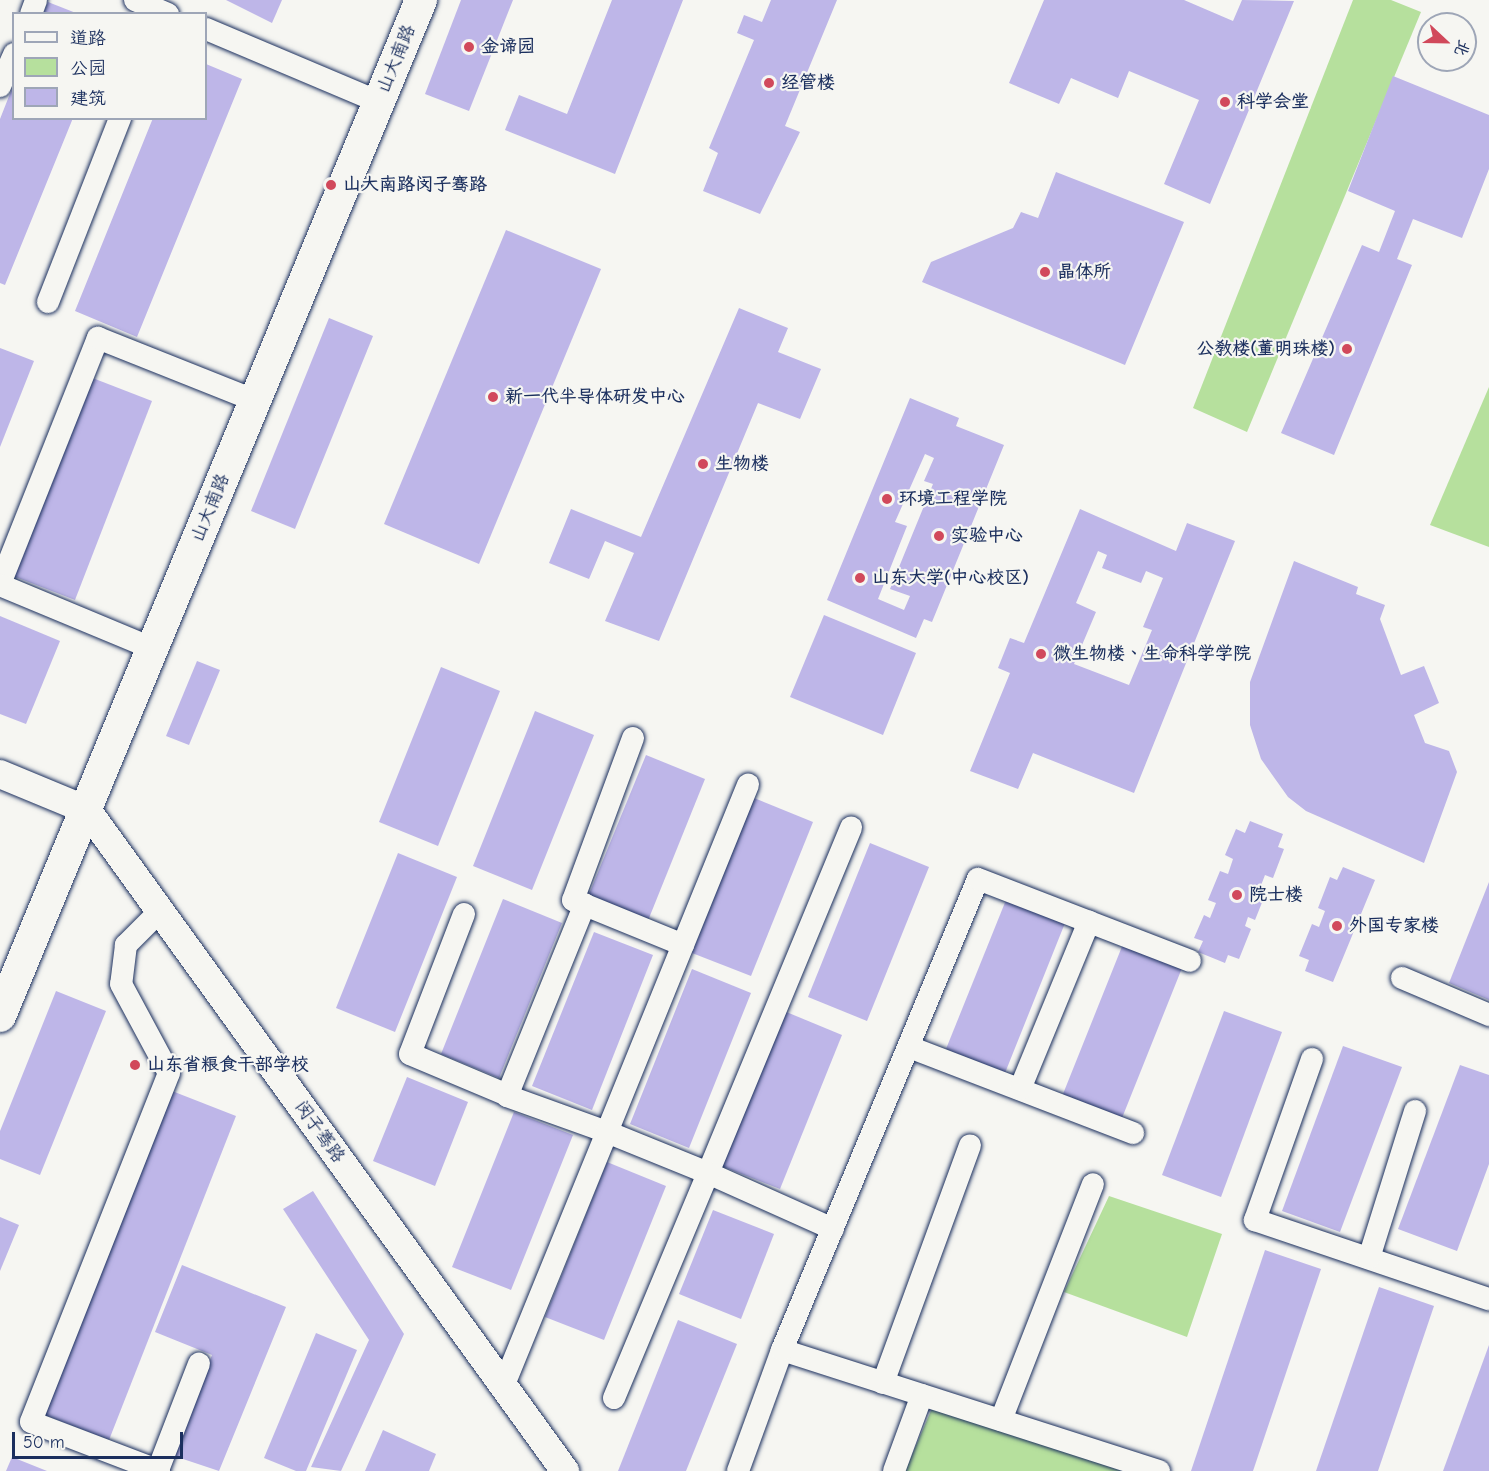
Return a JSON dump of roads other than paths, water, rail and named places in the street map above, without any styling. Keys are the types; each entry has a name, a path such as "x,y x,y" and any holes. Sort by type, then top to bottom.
{"main road":[{"name":"山大南路","path":"2,1007 154,649 421,0"}],"street":[{"path":"135,0 162,12"},
{"path":"207,30 379,102"},
{"path":"0,86 12,59"},
{"path":"48,302 119,120"},
{"path":"154,649 0,584 98,338 256,401"},
{"path":"633,738 573,900 683,945"},
{"path":"0,774 87,810"},
{"path":"503,1387 748,785"},
{"name":"闵子骞路","path":"87,810 565,1471"},
{"path":"614,1398 850,827"},
{"path":"738,1471 782,1350 978,879 1190,961"},
{"path":"514,1098 507,1096 585,904"},
{"path":"159,912 126,945 121,984 169,1073 32,1422 109,1462 158,1471 199,1364"},
{"path":"464,914 410,1054 514,1098 607,1132 708,1173 833,1229"},
{"path":"1020,1089 1089,922"},
{"path":"1402,978 1489,1015"},
{"path":"909,1047 1133,1133"},
{"path":"1312,1059 1255,1220 1369,1258 1487,1292"},
{"path":"1369,1258 1415,1111"},
{"path":"883,1383 970,1145"},
{"path":"1001,1420 1093,1184"},
{"path":"782,1350 1159,1471"},
{"path":"894,1471 922,1395"}],"place":[{"name":"金谛园","path":"469,47"},
{"name":"经管楼","path":"769,83"},
{"name":"科学会堂","path":"1225,102"},
{"name":"山大南路闵子骞路","path":"331,185"},
{"name":"晶体所","path":"1045,272"},
{"name":"公教楼(董明珠楼)","path":"1347,349"},
{"name":"新一代半导体研发中心","path":"493,397"},
{"name":"生物楼","path":"703,464"},
{"name":"环境工程学院","path":"887,499"},
{"name":"实验中心","path":"939,536"},
{"name":"山东大学(中心校区)","path":"860,578"},
{"name":"微生物楼、生命科学学院","path":"1041,654"},
{"name":"院士楼","path":"1237,895"},
{"name":"外国专家楼","path":"1337,926"},
{"name":"山东省粮食干部学校","path":"135,1065"}]}
